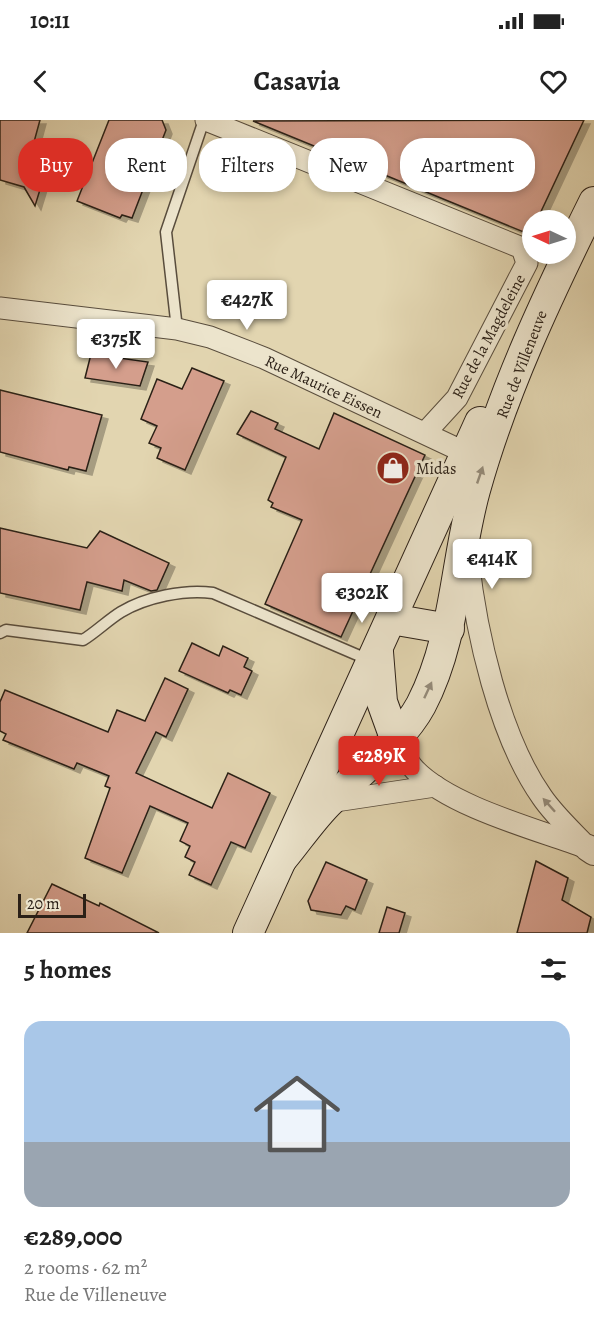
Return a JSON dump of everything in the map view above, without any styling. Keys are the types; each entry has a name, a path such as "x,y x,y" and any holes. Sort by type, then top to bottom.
{"main road":[{"name":"Rue de Villeneuve","path":"282,859 329,802 395,738 420,707 437,671 449,629 464,532 475,488 543,306 594,202"},
{"path":"248,933 466,453 490,403 543,306"},
{"path":"431,532 459,564"},
{"path":"391,619 449,629"},
{"path":"374,655 382,702 395,738"}],"street":[{"name":"Rue de la Magdeleine","path":"205,120 522,248 527,263 457,398 425,433"},
{"name":"Rue Maurice Eissen","path":"0,308 177,329 210,337 264,358 466,453"},
{"name":"Rue de Villeneuve","path":"464,532 471,590 484,654 517,750 542,797 591,850"},
{"path":"449,629 468,635 484,654"},
{"path":"395,738 414,769 435,786 481,809 591,850"},
{"path":"329,802 435,786"}],"lane":[{"path":"177,329 166,232 205,120"},
{"path":"0,633 6,630 83,640 121,612 153,600 197,591 213,593 374,655"}],"building":[{"path":"0,120 40,120 35,138 18,138 18,185 0,180"},
{"path":"109,120 162,120 166,130 163,138 105,138 105,192 142,192 132,218 122,215 120,218 77,201 81,192 93,192 93,160"},
{"path":"584,120 542,210 522,210 522,231 426,192 535,192 535,138 400,138 400,181 388,176 388,138 308,138 308,144 253,121"},
{"path":"27,192 39,192 35,206"},
{"path":"91,354 148,362 140,386 85,378"},
{"path":"192,368 224,381 185,470 157,458 161,448 149,443 157,426 141,419 157,379 182,389"},
{"path":"0,390 102,415 86,471 69,467 68,470 0,452"},
{"path":"251,411 278,423 275,429 319,449 334,413 425,455 341,637 265,604 302,520 271,507 273,503 268,500 286,457 237,434"},
{"path":"0,528 87,548 100,531 169,563 157,590 151,591 124,580 122,591 87,582 80,610 0,593"},
{"path":"192,643 219,656 223,646 248,658 244,667 252,671 241,695 230,690 228,693 179,671"},
{"path":"165,678 188,689 166,737 156,732 136,773 212,808 228,773 270,793 245,848 231,842 211,885 189,875 195,862 185,857 190,846 180,841 188,823 150,806 122,873 85,858 110,788 105,786 109,776 77,763 74,769 3,740 6,734 0,731 0,702 5,690 108,732 117,710 145,721"},
{"path":"536,861 568,878 562,900 591,917 587,933 517,933"},
{"path":"326,862 367,880 355,910 346,906 341,915 311,910 308,901"},
{"path":"52,884 99,906 100,903 159,933 27,933"},
{"path":"387,907 405,913 399,933 379,933"}],"place":[{"name":"Midas","path":"393,468"}]}
